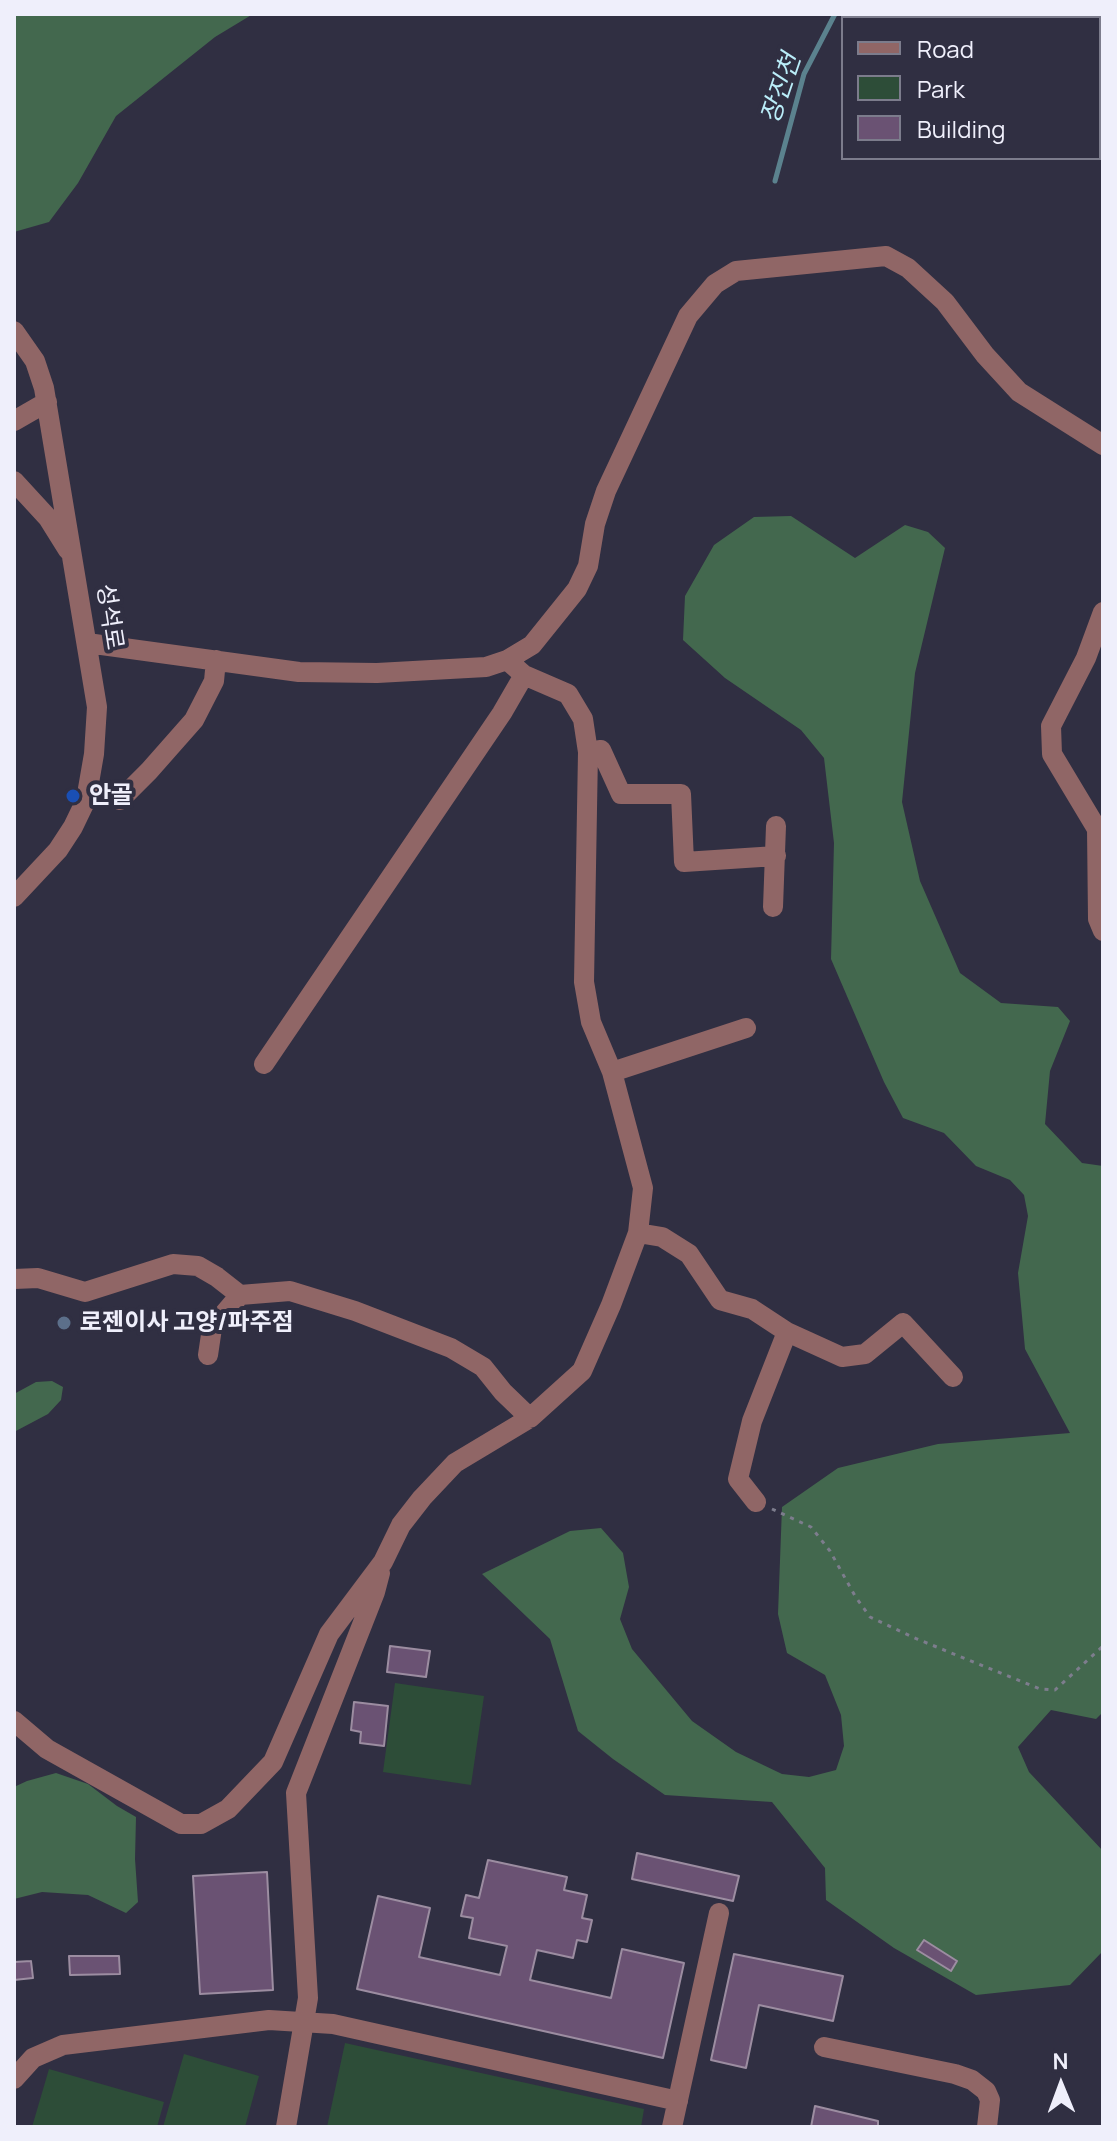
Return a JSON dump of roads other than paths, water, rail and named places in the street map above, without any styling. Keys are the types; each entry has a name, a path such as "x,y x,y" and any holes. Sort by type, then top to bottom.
{"street":[{"path":"87,643 299,672 377,673 486,667 507,660 532,645 577,589 588,566 595,524 606,491 688,316 715,284 736,271 886,256 908,268 945,302 985,355 1019,392 1103,445"},
{"name":"성석로","path":"14,331 35,361 47,402 97,707 88,790 73,827 58,850 14,897"},
{"path":"14,421 47,402"},
{"path":"14,481 48,518 73,559"},
{"path":"1103,612 1086,658 1051,726 1052,754 1097,829 1098,919 1103,931"},
{"path":"88,790 120,800 149,771 194,720 214,681 216,660"},
{"path":"14,1721 47,1749 181,1824 201,1824 228,1809 273,1762 329,1634 383,1562 401,1525 455,1463 530,1418 582,1371 638,1233 643,1188 612,1072 591,1022 584,982 588,752 583,719 568,694 524,675 507,660"},
{"path":"264,1064 502,713 524,675"},
{"path":"588,752 601,750 621,794 681,794 684,862 776,856"},
{"path":"773,907 776,826"},
{"path":"612,1072 746,1028"},
{"path":"638,1233 662,1237 689,1254 720,1300 752,1309 787,1332 842,1357 865,1354 903,1323 953,1377"},
{"path":"14,1279 38,1278 85,1292 173,1264 198,1266 240,1295 290,1291 355,1311 451,1348 483,1367 530,1418"},
{"path":"208,1355 212,1328 240,1295"},
{"path":"756,1502 738,1479 752,1421 787,1332"},
{"path":"286,2127 308,1998 296,1793 375,1592 383,1562"},
{"path":"672,2127 719,1913"},
{"path":"14,2079 33,2058 63,2045 269,2020 333,2024 678,2101"},
{"path":"824,2047 972,2080 986,2091 990,2100 987,2127"}],"waterway":[{"name":"장진천","path":"775,181 804,74 835,14"}],"place":[{"name":"안골","path":"73,796"},
{"name":"로젠이사 고양/파주점","path":"64,1323"}]}
